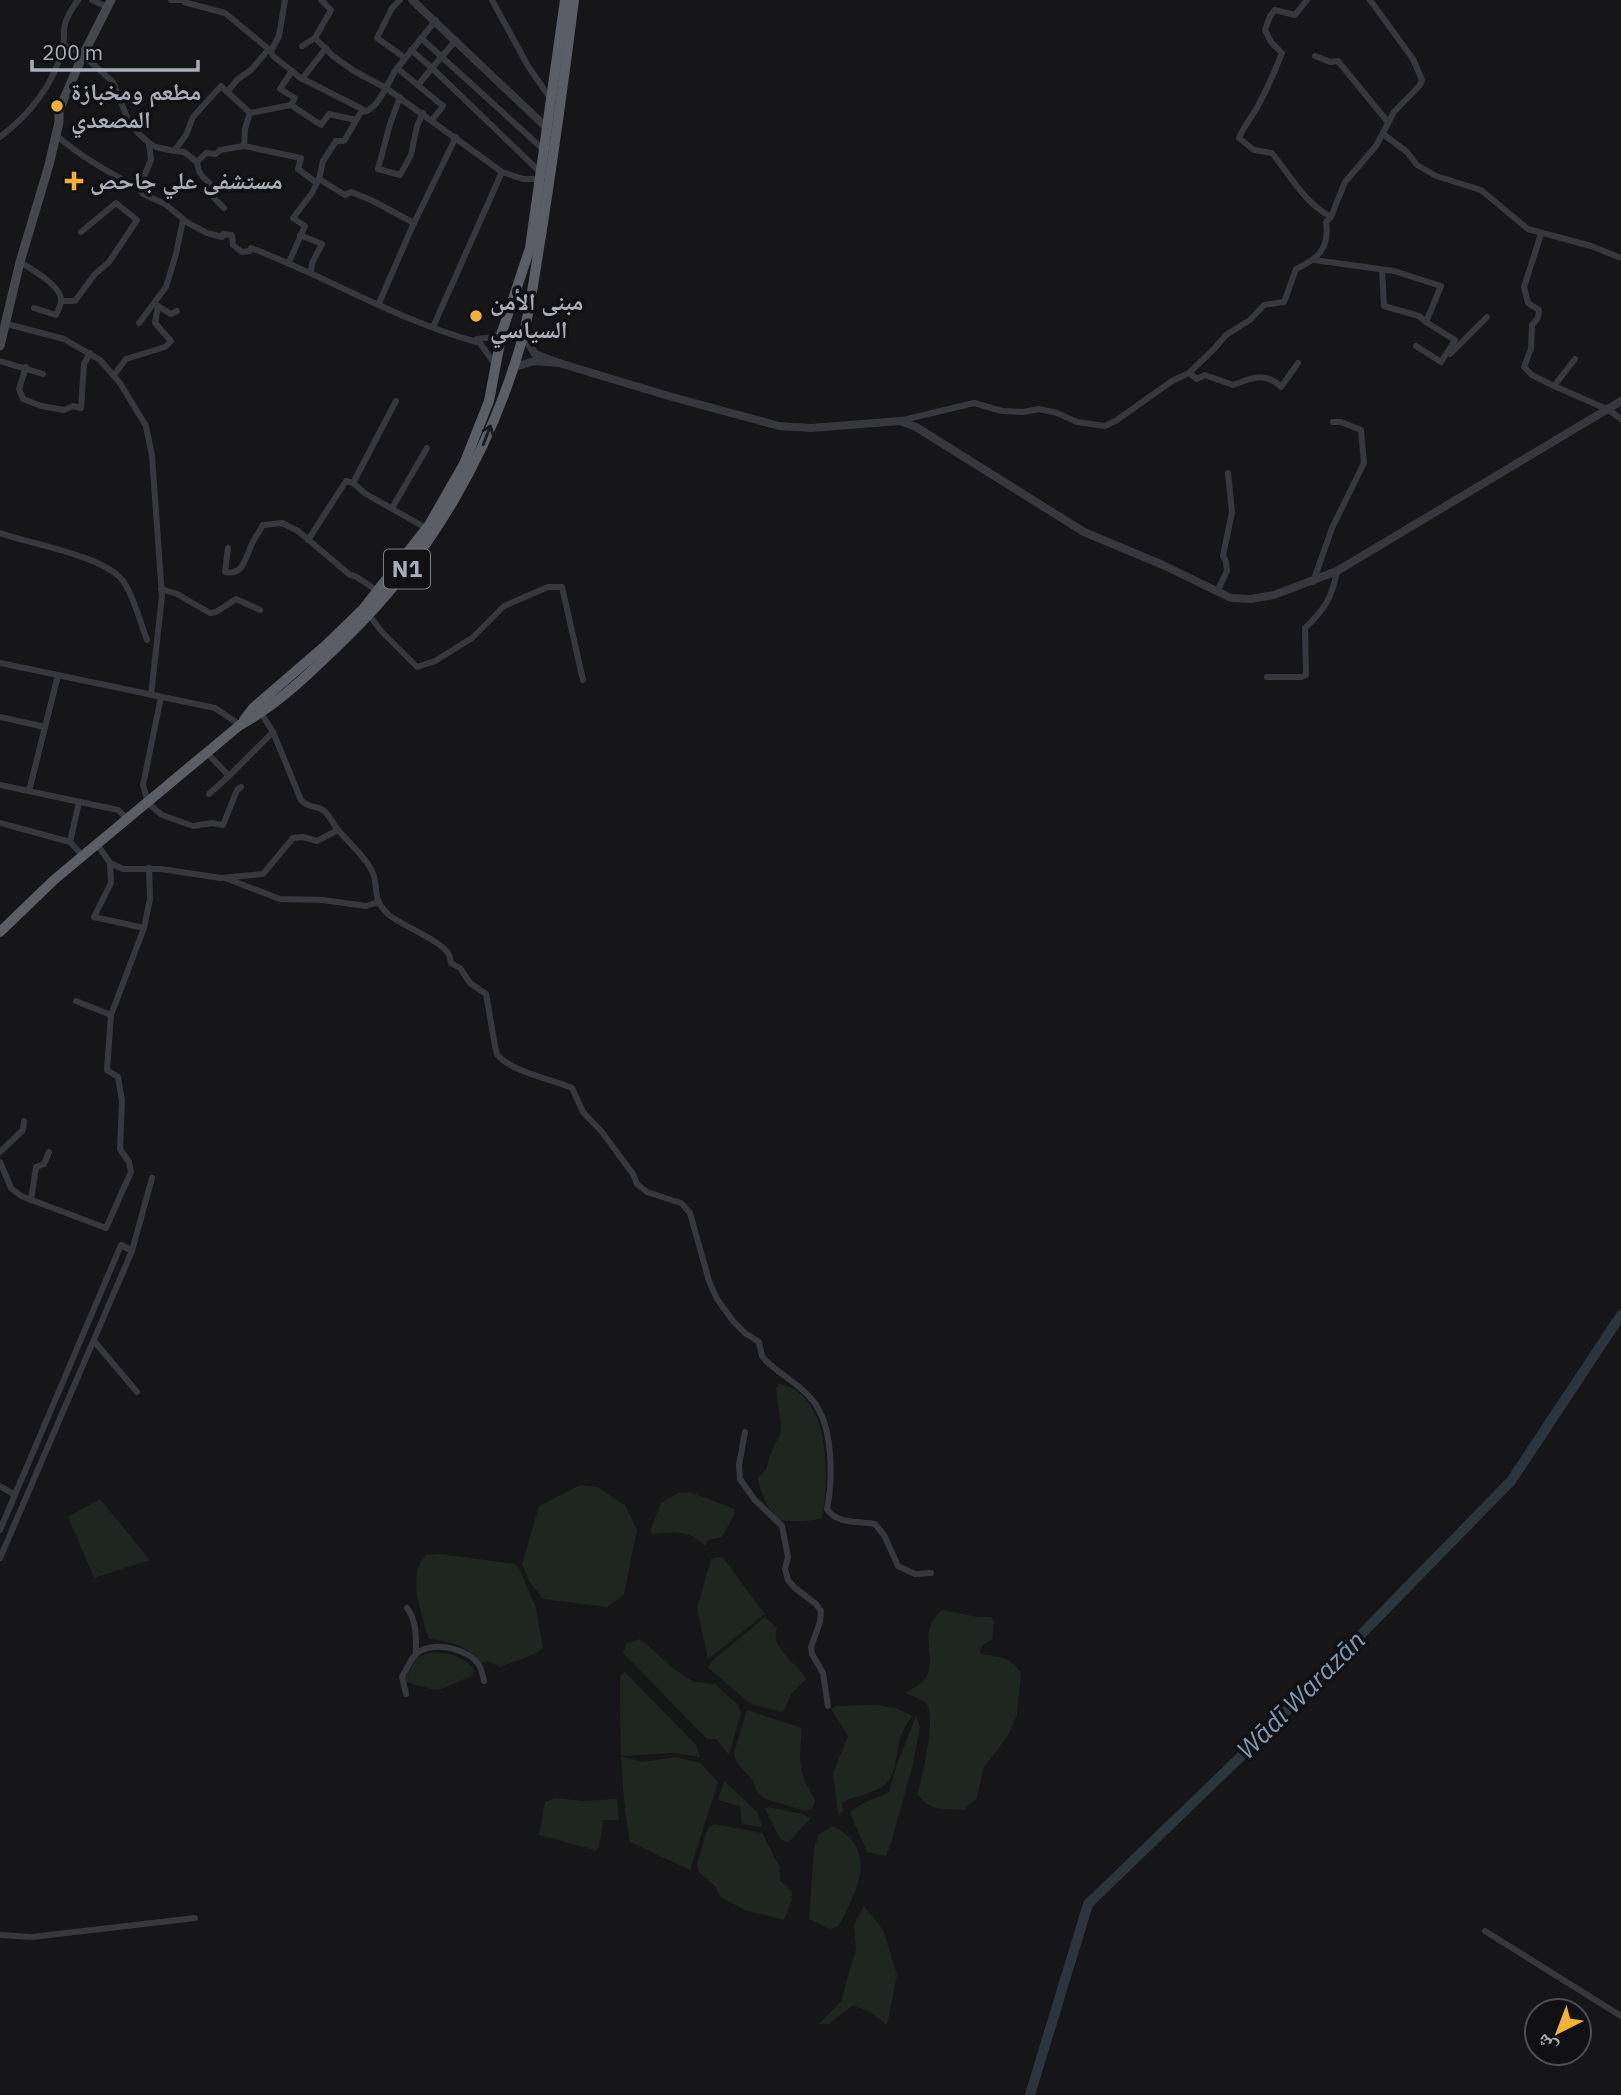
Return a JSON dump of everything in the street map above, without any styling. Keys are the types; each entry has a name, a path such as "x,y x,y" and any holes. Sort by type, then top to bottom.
{"highway":[{"path":"503,329 530,248 565,0"},
{"name":"N1","path":"0,932 55,879 240,725 261,713 332,652 369,615 416,558 458,494 485,443 523,335 550,181 574,0"},
{"path":"503,329 509,324 516,325 523,335"},
{"name":"N1","path":"240,725 253,708 326,645 378,592 426,528 464,464 488,401 503,329"},
{"path":"495,363 495,370 500,374 507,374 512,368"}],"main road":[{"path":"0,346 59,122 61,105 109,4"}],"street":[{"path":"0,137 26,115 54,72 64,45 65,24 78,0"},
{"path":"92,0 109,4"},
{"path":"172,0 225,13 302,79 368,112"},
{"path":"227,92 270,50 279,36 285,0"},
{"path":"302,46 315,38 331,10 321,0"},
{"path":"400,0 392,8 377,38 405,58"},
{"path":"412,0 547,128"},
{"path":"492,0 528,66 550,98"},
{"path":"1282,53 1265,30 1270,16 1275,10 1295,15 1307,0"},
{"path":"523,335 535,354 559,363 779,426 811,428 900,421 974,403 1002,411 1023,412 1040,409 1077,422 1105,426 1172,381 1189,373 1234,327 1250,320 1265,305 1284,302 1296,269 1314,260 1326,240 1326,222 1331,217 1345,182 1383,134 1387,121 1422,80 1413,60 1370,0"},
{"path":"368,112 397,68 436,20"},
{"path":"315,38 333,57 400,97 502,172 523,179 540,175"},
{"path":"421,38 544,150"},
{"path":"418,85 456,40"},
{"path":"64,45 83,55 113,82 127,117 149,143 156,147 184,152 197,162 201,174 211,182 213,197 224,208"},
{"path":"1289,46 1282,53 1273,79 1243,126 1239,138 1254,150 1272,153 1292,183 1320,211 1331,217"},
{"path":"302,79 326,48"},
{"path":"411,50 540,175"},
{"path":"1315,56 1330,62 1338,61 1387,121"},
{"path":"397,68 443,106 432,120"},
{"path":"291,105 295,97 280,89 292,71"},
{"path":"174,151 186,135 194,117 222,86 250,113"},
{"path":"400,97 378,169 400,175 411,155 417,126 423,113"},
{"path":"250,113 291,105 321,125 329,114 356,120"},
{"path":"289,262 305,226 293,218 318,181 323,161 336,141 344,142 361,112 368,112"},
{"path":"244,146 250,113"},
{"path":"54,134 69,148 139,188 143,194 164,204 183,220 206,233 222,237 223,233 232,234 233,245 242,252 250,251 251,248 289,262 378,305 460,338 480,343 495,363"},
{"path":"1383,134 1406,152 1417,165 1436,176 1481,190 1528,229 1591,246 1621,258"},
{"path":"378,305 456,137"},
{"path":"139,188 151,160 149,143"},
{"path":"197,162 206,153 244,146 301,158 298,169 318,181 345,195 351,192 362,196 414,223"},
{"path":"433,327 502,172"},
{"path":"62,301 75,301 95,274 109,262 137,220 116,203 81,232"},
{"path":"139,323 156,305 169,279 183,220"},
{"path":"1541,234 1524,287 1528,303 1539,310 1538,318 1532,325 1531,349 1524,367 1554,386 1609,410 1621,419"},
{"path":"300,235 321,244 311,272"},
{"path":"1314,260 1407,274 1441,286 1426,322"},
{"path":"20,262 51,283 61,295 62,301 56,315 34,308"},
{"path":"1382,270 1384,306 1419,316 1455,340 1444,360"},
{"path":"156,305 171,314 177,311"},
{"path":"114,375 126,359 165,347 171,341 155,323 156,305"},
{"path":"1416,346 1441,362 1487,317"},
{"path":"7,324 64,339 90,353 114,375 146,426 152,456 161,589 151,695"},
{"path":"460,338 489,339 503,329"},
{"path":"26,367 19,389 23,399 64,410 73,406 81,408 84,364 90,353"},
{"path":"1554,386 1575,359"},
{"path":"0,361 43,374"},
{"path":"512,368 534,361 559,363"},
{"path":"1189,373 1197,379 1205,375 1233,385 1252,376 1266,377 1281,387 1298,363"},
{"path":"353,483 396,401"},
{"path":"900,421 916,427 1084,532 1163,565 1231,598 1251,599 1274,595 1337,571 1621,401"},
{"path":"1313,582 1332,528 1364,463 1361,430 1341,422 1333,422"},
{"path":"392,508 427,448"},
{"path":"1217,592 1227,571 1223,556 1232,512 1228,473"},
{"path":"308,540 346,481 426,528"},
{"path":"228,548 225,572 232,574 239,570 246,560 263,525 282,523 298,531 350,575 378,592"},
{"path":"0,533 72,553 96,562 114,573 125,582 147,640"},
{"path":"1267,677 1306,675 1306,628 1323,611 1333,589 1337,571"},
{"path":"369,615 416,667 435,661 472,638 504,606 548,587 562,587 583,680"},
{"path":"161,589 177,594 210,612 216,612 236,599 260,610"},
{"path":"0,663 215,708 240,725"},
{"path":"29,791 58,676"},
{"path":"161,697 143,785 148,803 162,815 194,826 212,823 223,825 233,806 237,790 241,787"},
{"path":"261,713 273,733 301,800 305,806 319,807 325,811 373,873 375,895 386,912 405,927 441,946 449,954 451,963 460,968 470,983 486,994 495,1052 505,1061 539,1078 572,1088 583,1112 602,1132 633,1174 637,1184 647,1192 681,1203 690,1213 709,1282 717,1299 739,1327 759,1342 766,1361 817,1406 827,1435 832,1484 827,1508 831,1515 845,1521 875,1524 884,1535 898,1566 915,1574 931,1573"},
{"path":"0,717 45,727"},
{"path":"209,794 273,733"},
{"path":"207,753 229,776"},
{"path":"0,785 118,810 128,819"},
{"path":"70,842 79,802"},
{"path":"0,823 70,842 83,856"},
{"path":"97,844 110,863 122,869 149,868 223,877 263,874 293,838 303,837 317,841 338,830"},
{"path":"110,863 111,883 94,917 144,928"},
{"path":"0,1163 5,1169 11,1188 20,1196 83,1221 106,1227 131,1172 129,1162 120,1149 122,1101 118,1077 107,1070 111,1015 144,928 150,899 149,868"},
{"path":"223,877 280,898 366,906 379,902"},
{"path":"76,1001 111,1015"},
{"path":"0,1152 23,1130 24,1121"},
{"path":"32,1200 36,1167 44,1164 49,1152"},
{"path":"0,1558 132,1251 152,1178"},
{"path":"0,1530 121,1245 132,1251"},
{"path":"93,1341 137,1392"},
{"path":"745,1432 739,1457 740,1479 754,1499 782,1526 788,1557 785,1569 788,1580 817,1604 821,1611 812,1654 823,1673 828,1706"},
{"path":"0,1486 15,1494"},
{"path":"407,1608 412,1614 416,1632 416,1654"},
{"path":"406,1694 402,1677 416,1654 428,1648 459,1651 472,1657 480,1667 484,1681"},
{"path":"0,1935 32,1937 195,1918"},
{"path":"1485,1931 1621,2016"}],"shaded area":[{"path":"779,1384 796,1391 809,1403 818,1420 823,1440 826,1482 822,1518 780,1520 769,1507 761,1490 758,1478 766,1470 780,1434 776,1388"},
{"path":"580,1485 597,1487 625,1505 637,1530 624,1595 607,1607 543,1599 529,1581 522,1564 539,1506"},
{"path":"690,1492 735,1509 722,1537 708,1540 705,1546 687,1534 653,1534 650,1531 661,1503 678,1493"},
{"path":"100,1499 150,1560 94,1578 68,1517"},
{"path":"440,1554 515,1564 535,1605 543,1647 537,1653 500,1667 490,1662 482,1663 458,1645 429,1639 417,1596 417,1573 426,1555"},
{"path":"723,1558 765,1614 708,1659 697,1608 711,1559"},
{"path":"942,1610 991,1617 994,1622 992,1640 983,1645 980,1653 1003,1658 1021,1673 1017,1714 1009,1734 983,1769 977,1798 964,1810 932,1806 917,1794 930,1732 929,1709 925,1702 905,1693 922,1682 929,1672 928,1637 934,1619"},
{"path":"765,1617 777,1628 777,1643 806,1679 792,1693 783,1712 751,1704 708,1668 711,1662"},
{"path":"640,1639 693,1682 715,1684 738,1705 741,1714 729,1755 716,1739 707,1739 623,1653 627,1643"},
{"path":"435,1652 452,1655 466,1662 474,1669 473,1675 434,1690 407,1682 405,1679 416,1660"},
{"path":"624,1671 696,1745 700,1757 674,1753 621,1756 620,1677"},
{"path":"878,1705 896,1708 912,1716 901,1735 894,1770 883,1786 842,1803 843,1812 838,1814 833,1773 848,1736 831,1709 836,1706"},
{"path":"747,1710 802,1728 801,1765 805,1781 815,1800 812,1809 806,1811 765,1799 737,1763 734,1753"},
{"path":"916,1716 920,1727 913,1764 891,1843 886,1856 867,1852 850,1813 858,1806 889,1792"},
{"path":"621,1756 642,1762 676,1757 700,1763 718,1782 690,1870 630,1842"},
{"path":"724,1781 758,1813 762,1827 742,1824 740,1806 718,1800"},
{"path":"555,1798 583,1801 617,1799 619,1820 603,1820 599,1847 595,1850 539,1835 545,1802"},
{"path":"768,1807 803,1814 810,1819 788,1843 780,1838 765,1809"},
{"path":"714,1824 762,1833 780,1868 780,1881 792,1891 792,1900 784,1920 745,1910 720,1897 715,1886 699,1873 697,1864 708,1828"},
{"path":"833,1826 856,1847 860,1872 852,1899 839,1926 830,1929 809,1919 814,1848 819,1834"},
{"path":"864,1906 883,1930 897,1975 887,2025 872,2013 853,2005 829,2024 819,2024 841,2001 856,1949 854,1924"}],"waterway":[{"name":"Wādī Warazān","path":"1030,2095 1088,1904 1256,1742 1511,1481 1621,1315"}],"place":[{"name":"مطعم ومخبازة المصعدي","path":"57,106"},
{"name":"مستشفى علي جاحص","path":"74,181"},
{"name":"مبنى الأمن السياسي","path":"476,316"}]}
